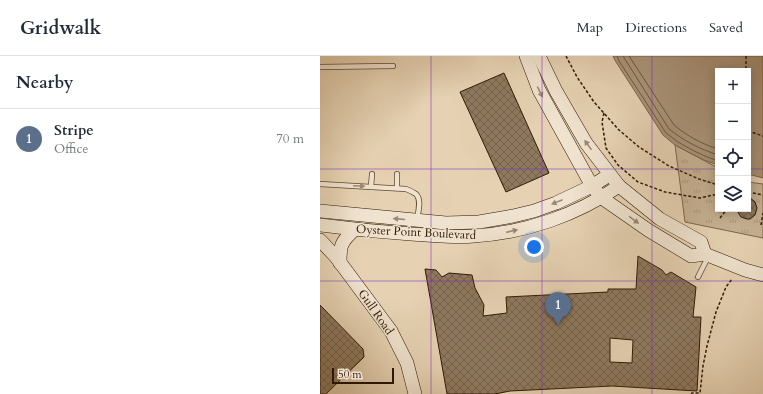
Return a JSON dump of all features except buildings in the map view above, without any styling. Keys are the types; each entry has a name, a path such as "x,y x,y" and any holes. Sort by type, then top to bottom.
{"street":[{"path":"526,56 539,90 592,186 602,198 648,230 691,256 707,254 745,270 763,275"},
{"path":"539,56 556,91 582,137 609,175 619,186 660,219 701,242 707,254"},
{"name":"Oyster Point Boulevard","path":"320,211 446,223 479,222 513,216 556,203 592,186 609,175"},
{"name":"Oyster Point Boulevard","path":"320,225 354,230 458,236 503,233 557,219 602,198 619,186"},
{"path":"340,263 342,243 354,230"},
{"name":"Gull Road","path":"320,240 340,263 391,331 407,363 415,394"}],"lane":[{"path":"320,67 393,66"},
{"path":"371,187 372,174"},
{"path":"397,174 397,188"},
{"path":"320,184 406,189 415,193 419,198 417,220"},
{"path":"698,277 707,254"}],"path":[{"path":"566,56 577,78 594,102 619,130 639,147 669,166 715,184"},
{"path":"746,56 746,68"},
{"path":"604,113 602,122 606,148 618,165 638,182 665,192 700,198 715,195"},
{"path":"751,133 763,136"},
{"path":"751,193 763,195"},
{"path":"720,218 725,212"},
{"path":"761,225 763,213"},
{"path":"692,394 700,393 703,366 716,312 726,287 732,279"}],"green space":[{"path":"675,145 715,166 715,212 751,212 751,182 763,184 763,238 685,222"}],"water":[{"path":"613,56 763,56 763,178 751,175 751,68 715,68 715,164 675,145 663,135"}],"place":[{"name":"Stripe","path":"558,325"}]}
